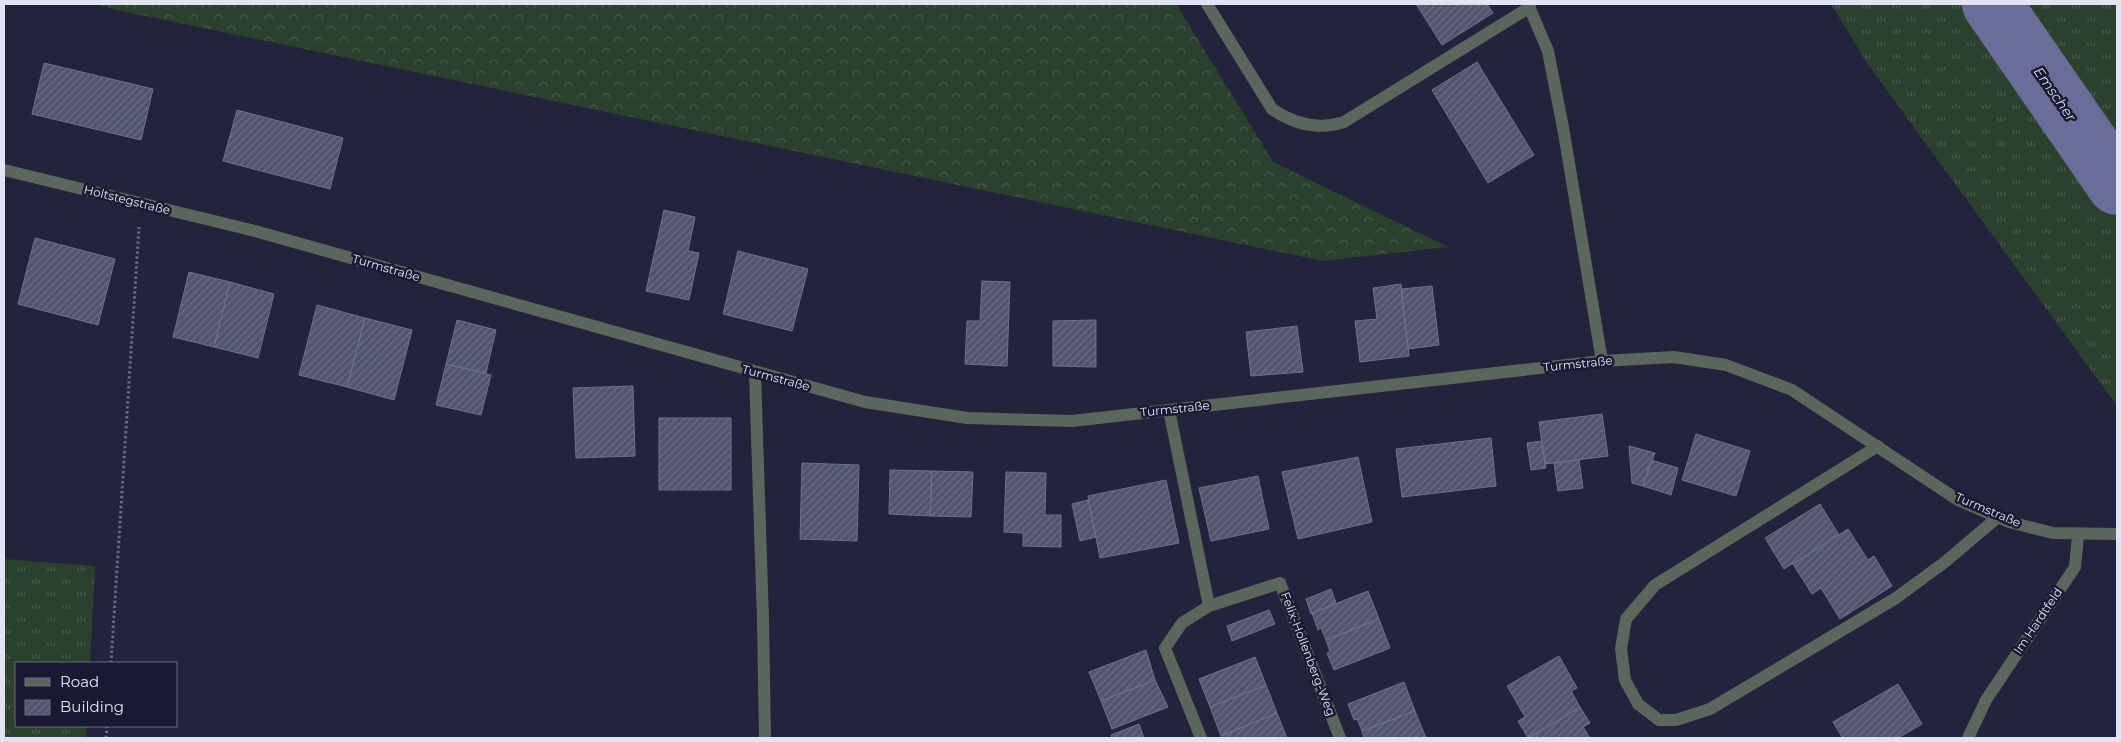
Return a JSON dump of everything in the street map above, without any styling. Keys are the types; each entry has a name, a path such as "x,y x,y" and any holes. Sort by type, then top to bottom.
{"street":[{"path":"1207,4 1272,109 1287,119 1306,124 1330,126 1344,122 1529,5 1548,51 1564,133 1602,361"},
{"name":"Holtstegstraße","path":"4,170 251,230"},
{"name":"Turmstraße","path":"251,230 865,402 967,418 1072,421 1602,361 1674,357 1726,365 1792,390 1958,500 2009,522 2054,534 2078,535"},
{"path":"755,372 762,561 765,738"},
{"path":"1169,410 1209,606"},
{"path":"1878,446 1654,585 1626,619 1622,649 1625,680 1638,704 1659,720 1676,720 1710,710 1896,598 1945,562 1998,517"},
{"path":"2078,535 2117,534"},
{"name":"Im Hardtfeld","path":"1968,738 1986,700 2075,568 2078,535"},
{"name":"Felix-Hollenberg-Weg","path":"1201,738 1165,648 1182,623 1209,606 1280,583 1340,738"}],"path":[{"path":"111,662 141,204"}],"green space":[{"path":"98,4 1176,4 1273,162 1448,247 1323,261 112,9"},
{"path":"1831,4 2117,4 2117,406 1867,63"},
{"path":"4,559 95,566 90,662 15,662 15,727 87,727 86,738 4,738"}],"building":[{"path":"1416,4 1487,4 1493,13 1442,45"},
{"path":"1477,62 1534,155 1488,183 1432,90"},
{"path":"44,63 153,89 141,140 32,114"},
{"path":"237,110 343,138 330,189 223,161"},
{"path":"664,210 695,217 688,251 699,253 689,300 646,291"},
{"path":"35,238 115,259 98,325 18,304"},
{"path":"738,251 808,269 792,331 723,314"},
{"path":"189,272 230,282 214,347 173,337"},
{"path":"982,281 1010,282 1007,366 965,364 967,321 980,321"},
{"path":"230,282 274,294 258,358 214,347"},
{"path":"1401,284 1409,356 1360,362 1355,321 1377,319 1373,288"},
{"path":"1432,286 1439,345 1408,349 1401,289"},
{"path":"317,305 365,318 347,387 299,375"},
{"path":"365,318 412,330 394,400 347,387"},
{"path":"457,320 496,330 486,373 446,364"},
{"path":"1096,320 1096,367 1053,366 1053,321"},
{"path":"1297,326 1303,372 1251,376 1246,332"},
{"path":"446,364 491,375 481,415 436,405"},
{"path":"633,386 635,456 576,458 573,388"},
{"path":"1602,414 1608,456 1545,464 1539,422"},
{"path":"659,418 731,418 731,490 659,490"},
{"path":"1696,434 1750,451 1736,496 1682,480"},
{"path":"1491,438 1496,486 1402,497 1396,449"},
{"path":"1542,441 1546,468 1531,470 1527,443"},
{"path":"1629,446 1655,453 1643,486 1632,483"},
{"path":"1358,457 1372,522 1298,539 1282,472"},
{"path":"1579,460 1583,488 1558,491 1554,463"},
{"path":"1651,460 1678,468 1671,495 1643,486"},
{"path":"802,463 859,465 857,541 800,539"},
{"path":"890,470 932,471 930,516 889,514"},
{"path":"932,471 973,472 971,517 930,516"},
{"path":"1006,472 1046,473 1045,515 1061,515 1061,547 1023,546 1023,533 1004,532"},
{"path":"1258,476 1269,529 1211,541 1199,488"},
{"path":"1166,480 1179,543 1100,558 1088,496"},
{"path":"1088,500 1096,537 1080,541 1072,504"},
{"path":"1820,504 1839,535 1784,569 1765,538"},
{"path":"1848,529 1868,560 1874,556 1892,586 1840,619 1821,588 1812,594 1793,564"},
{"path":"1331,589 1336,603 1311,614 1306,599"},
{"path":"1368,591 1379,619 1326,640 1321,628 1318,630 1312,613"},
{"path":"1269,610 1275,624 1232,641 1227,626"},
{"path":"1379,619 1390,648 1334,670 1327,653 1330,652 1326,640"},
{"path":"1146,650 1155,680 1101,701 1089,672"},
{"path":"1559,656 1577,688 1571,691 1580,707 1528,738 1518,721 1525,717 1507,686"},
{"path":"1255,657 1266,685 1210,707 1199,679"},
{"path":"1155,680 1168,707 1112,729 1101,701"},
{"path":"1404,682 1415,711 1362,731 1357,719 1354,720 1348,704"},
{"path":"1898,684 1922,724 1898,738 1840,738 1842,737 1833,722"},
{"path":"1266,685 1277,713 1221,736 1210,707"},
{"path":"1580,707 1590,723 1583,727 1590,738 1529,738"},
{"path":"1415,711 1426,738 1364,738 1362,731"},
{"path":"1277,713 1287,738 1222,738 1221,736"},
{"path":"1139,724 1144,738 1112,738 1111,735"}],"waterway":[{"name":"Emscher","path":"1992,4 2117,185"}]}
